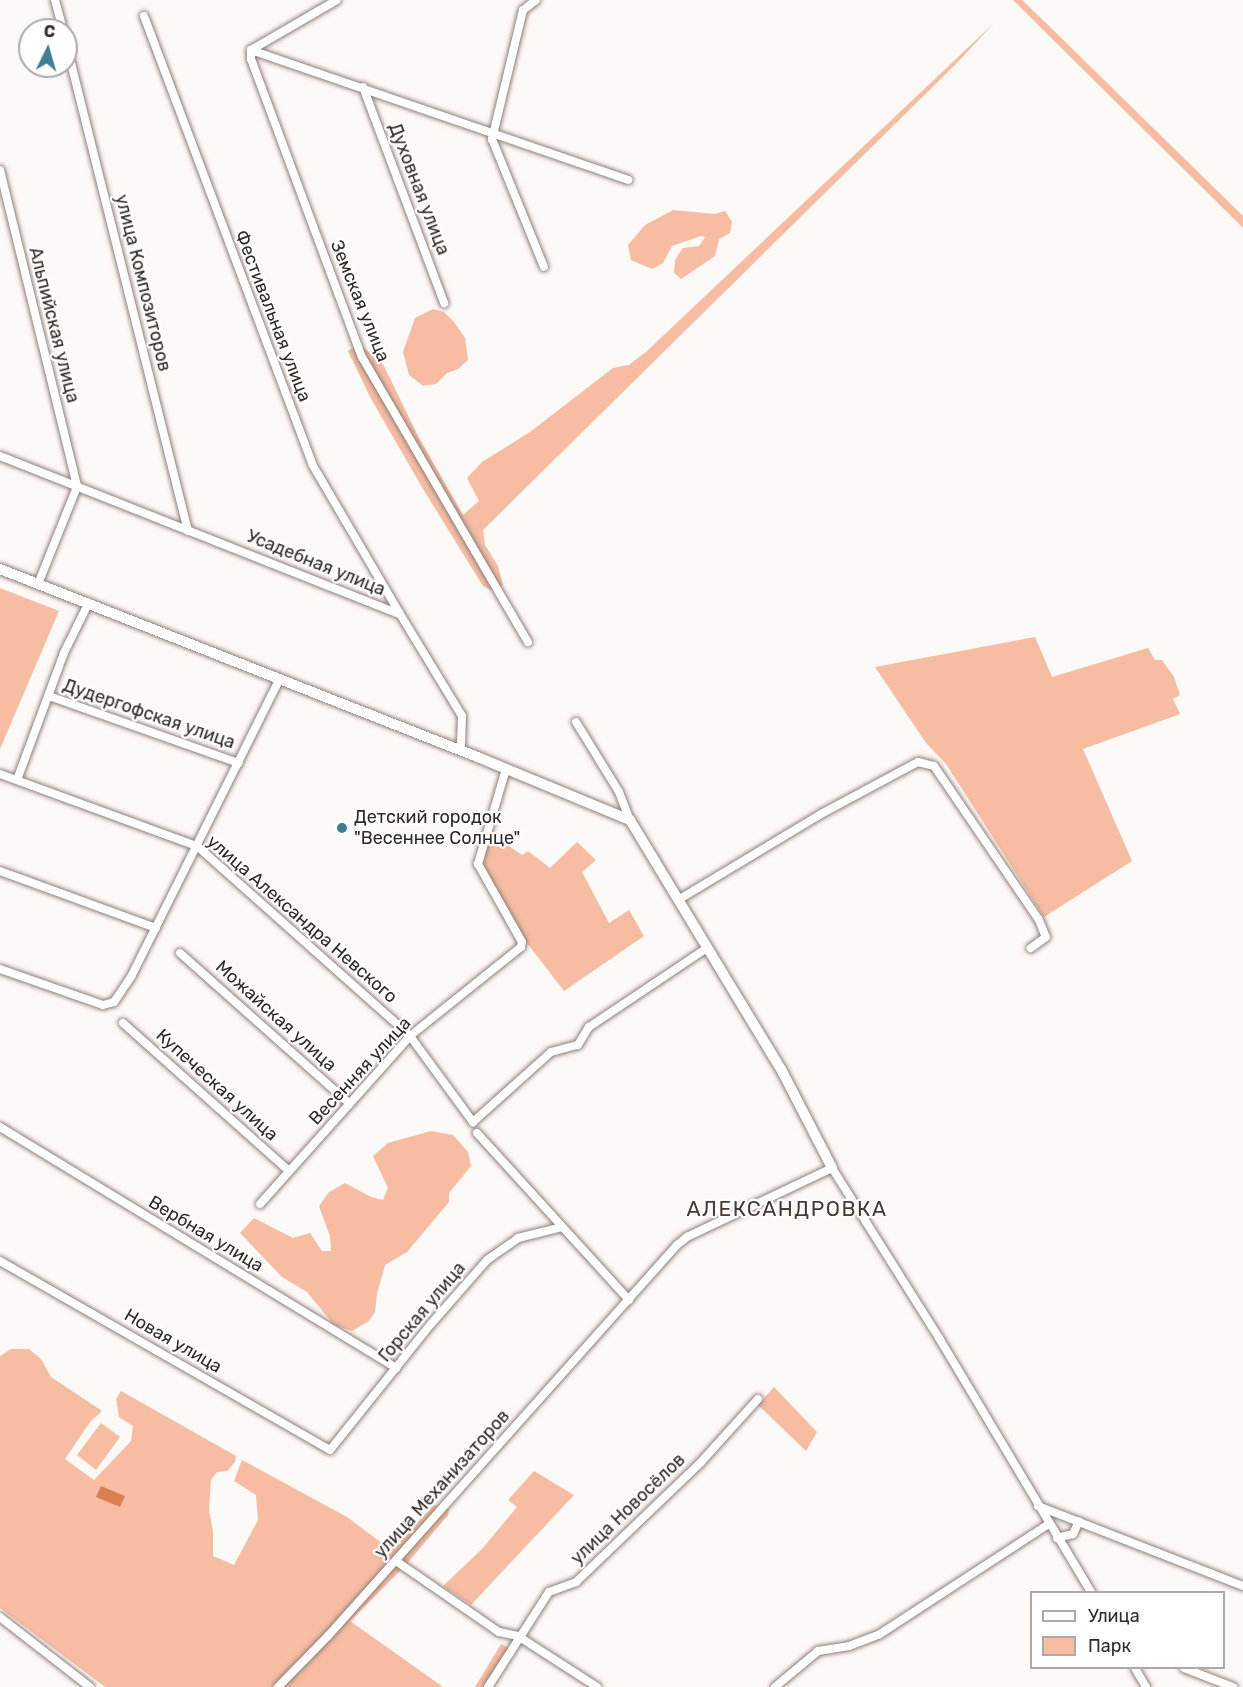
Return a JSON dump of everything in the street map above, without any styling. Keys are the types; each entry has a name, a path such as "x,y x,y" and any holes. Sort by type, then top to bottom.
{"street":[{"path":"55,0 60,18"},
{"path":"251,50 338,0"},
{"path":"536,0 523,10 492,139 544,267"},
{"name":"Фестивальная улица","path":"144,16 248,301 312,464 400,614"},
{"path":"251,50 628,180"},
{"name":"Земская улица","path":"251,50 251,59 362,357 528,642"},
{"name":"улица Композиторов","path":"75,78 188,531"},
{"name":"Духовная улица","path":"363,87 444,303"},
{"name":"Альпийская улица","path":"0,170 77,487"},
{"name":"Усадебная улица","path":"0,456 400,614 462,716 461,750"},
{"path":"38,584 77,487"},
{"path":"0,569 461,750 630,820"},
{"path":"17,780 64,653 88,604"},
{"path":"0,969 103,1005 114,1002 156,928 279,680"},
{"name":"Дудергофская улица","path":"49,696 238,763"},
{"path":"576,722 619,792 630,820 782,1071 832,1168 939,1338 1037,1506 1090,1591"},
{"path":"678,900 822,814 918,762 934,766 1039,920 1046,937 1031,948"},
{"name":"Весенняя улица","path":"260,1204 410,1036 521,947 522,942 478,864 506,769"},
{"name":"улица Александра Невского","path":"0,774 196,846 410,1036 473,1122 551,1052 578,1045 589,1027 707,948"},
{"path":"0,871 156,928"},
{"name":"Можайская улица","path":"180,953 350,1104"},
{"name":"Купеческая улица","path":"123,1023 289,1171"},
{"name":"Вербная улица","path":"0,1126 397,1368"},
{"path":"477,1133 629,1300"},
{"name":"улица Механизаторов","path":"278,1687 396,1561 676,1245 687,1237 832,1168"},
{"name":"Горская улица","path":"330,1450 397,1368 430,1323 487,1260 518,1238 562,1227"},
{"name":"Новая улица","path":"0,1261 330,1450"},
{"name":"улица Новосёлов","path":"488,1687 518,1636 549,1592 576,1582 701,1462 758,1399"},
{"path":"1037,1506 1243,1586"},
{"path":"1057,1538 1072,1534 1079,1521"},
{"path":"775,1687 818,1651 849,1646 880,1634 1049,1524"},
{"path":"396,1561 499,1632 518,1636 597,1687"},
{"path":"0,1617 90,1687"},
{"path":"1136,1669 1146,1687"},
{"path":"1187,1669 1233,1687"}],"green space":[{"path":"1013,0 1022,0 1243,216 1243,228"},
{"path":"994,23 957,63 483,530 485,545 498,566 503,585 493,591 483,586 370,397 348,351 355,346 364,348 383,364 419,438 463,515 479,501 467,478 482,462 530,432 613,368 629,365 647,351"},
{"path":"673,210 715,214 725,211 732,222 730,233 719,239 715,256 681,279 674,273 675,260 683,248 699,246 705,237 701,236 672,246 663,263 652,269 631,260 628,245 645,225"},
{"path":"433,309 444,312 465,338 468,360 458,369 447,373 436,384 423,386 409,375 403,352 415,318"},
{"path":"0,588 59,611 0,749"},
{"path":"1035,637 1052,677 1148,648 1155,660 1162,660 1174,677 1180,695 1173,699 1180,714 1083,749 1132,861 1044,917 946,764 926,743 875,667"},
{"path":"492,834 522,855 528,851 550,868 577,842 596,860 582,872 609,923 629,910 644,936 564,991 527,943 483,867 487,841"},
{"path":"431,1131 453,1135 468,1152 471,1166 449,1193 449,1202 407,1252 385,1265 375,1312 369,1321 352,1331 334,1325 307,1292 282,1277 240,1233 254,1218 293,1238 310,1233 322,1251 331,1251 330,1236 319,1206 329,1192 345,1183 371,1197 383,1200 388,1188 373,1156 388,1143"},
{"path":"11,1349 29,1349 41,1359 51,1377 102,1411 90,1422 65,1459 94,1480 131,1441 133,1426 119,1417 116,1399 121,1391 236,1456 235,1462 227,1471 217,1472 211,1480 209,1510 213,1531 213,1556 234,1565 258,1520 256,1495 234,1481 242,1460 347,1517 391,1550 434,1505 449,1509 448,1515 405,1566 350,1621 443,1687 105,1687 0,1608 0,1356"},
{"path":"774,1387 817,1432 806,1451 758,1405"},
{"path":"101,1423 120,1437 96,1470 77,1455"},
{"path":"534,1471 574,1495 471,1605 443,1586 482,1549 517,1507 508,1500"},
{"path":"501,1644 514,1651 492,1687 475,1687"}],"shaded area":[{"path":"101,1486 125,1496 120,1507 96,1497"}],"place":[{"name":"Детский городок \"Весеннее Солнце\"","path":"342,828"}],"district":[{"name":"АЛЕКСАНДРОВКА","path":"787,1209"}]}
